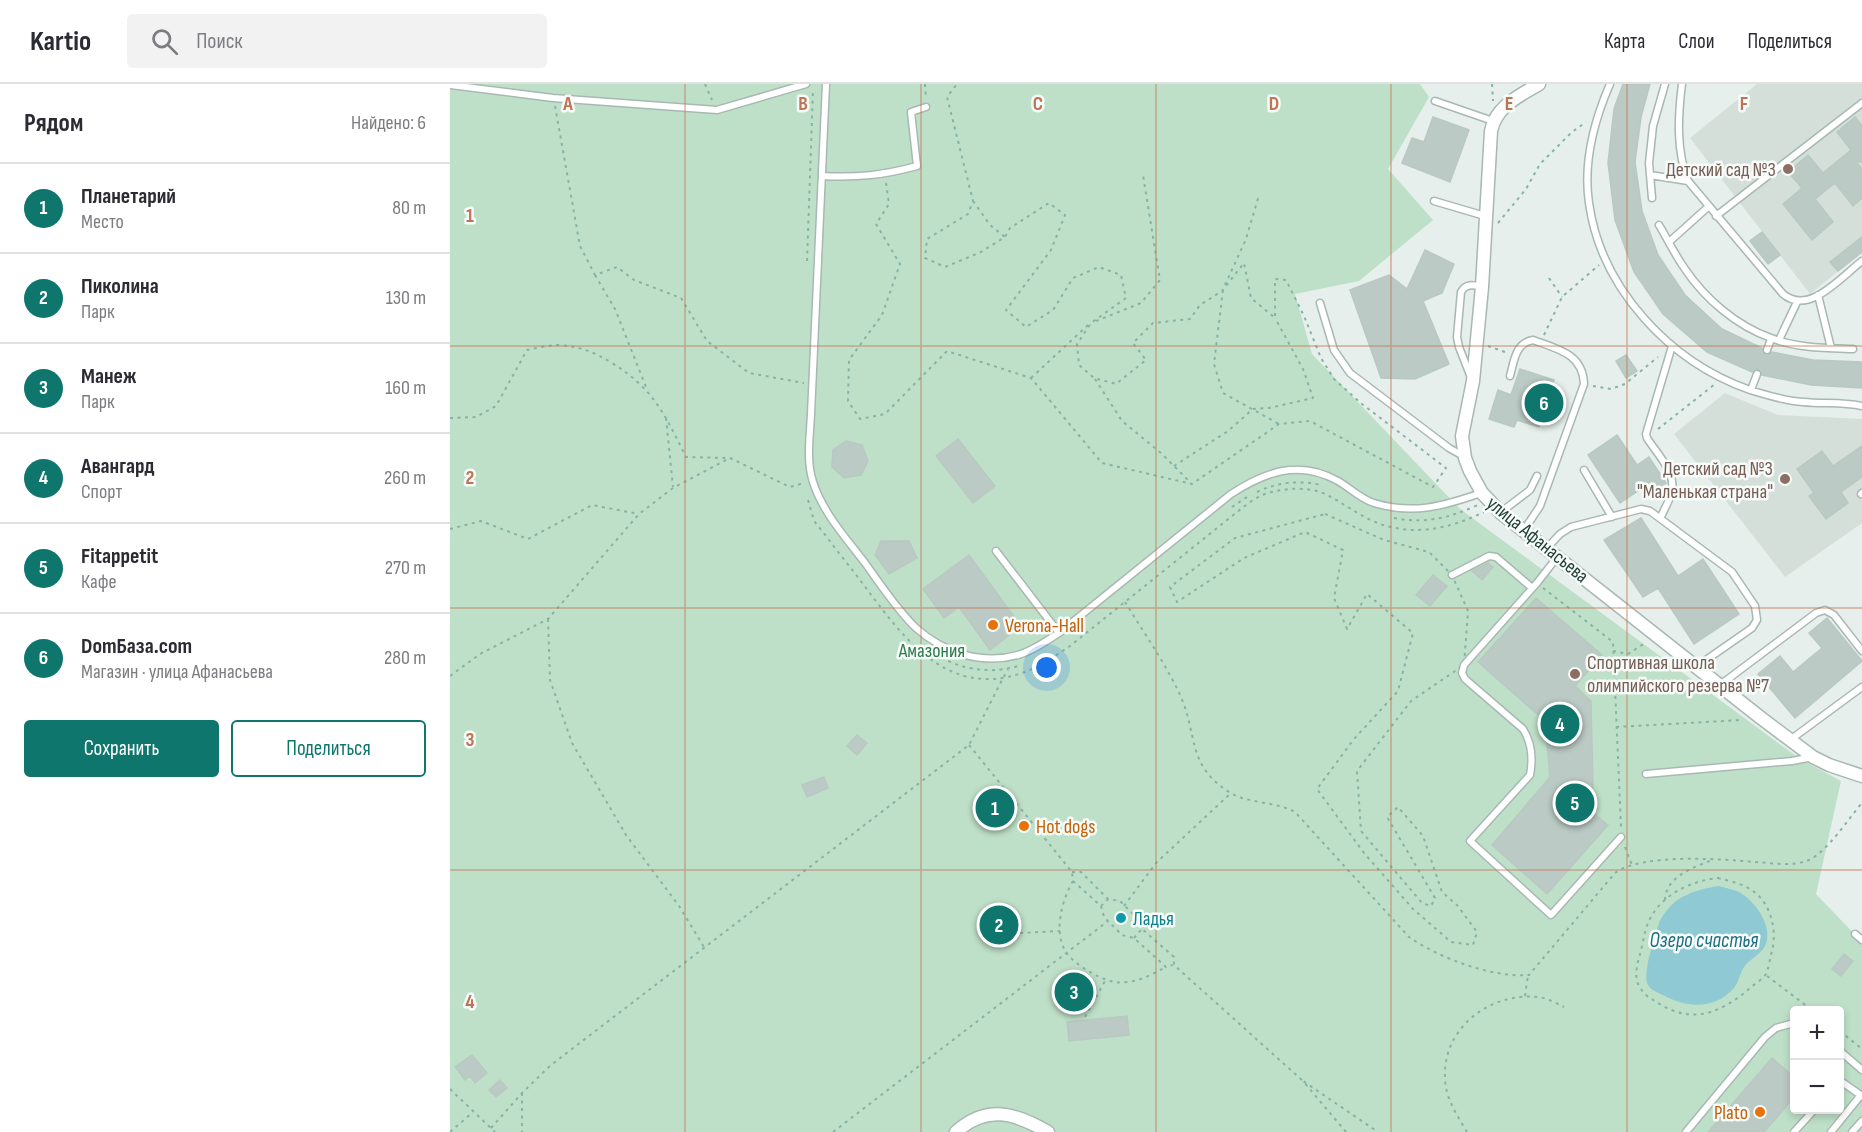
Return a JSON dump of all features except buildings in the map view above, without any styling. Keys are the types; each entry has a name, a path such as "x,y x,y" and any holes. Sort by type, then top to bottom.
{"street":[{"path":"1493,121 1499,111 1510,102 1539,84"},
{"name":"улица Афанасьева","path":"1493,121 1477,342 1473,381 1462,436 1465,458 1470,471 1486,497 1501,513 1719,686 1813,757 1862,776"},
{"path":"956,1132 979,1117 992,1114 1008,1114 1029,1121 1047,1132"}],"lane":[{"path":"450,85 553,98 717,110 806,84"},
{"path":"826,84 812,385 810,461 812,480 820,501 834,522 915,627 934,643 964,656 994,659 1019,655 1059,633 1231,494 1255,479 1276,471 1306,471 1322,474 1372,502 1395,507 1426,508 1486,497"},
{"path":"1610,84 1597,114 1588,164 1589,203 1600,247 1619,284 1647,322 1672,346 1702,368 1751,390 1801,402 1862,406"},
{"path":"1652,198 1649,164 1653,126 1665,84"},
{"path":"1682,84 1678,118 1683,167 1688,181 1783,294 1790,300 1806,301 1818,295 1862,261"},
{"path":"1435,101 1493,121"},
{"path":"1716,216 1862,103"},
{"path":"822,176 856,178 917,166 910,112 926,107"},
{"path":"1650,175 1688,181"},
{"path":"1434,201 1486,216"},
{"path":"1669,242 1708,207"},
{"path":"1659,225 1686,271 1713,302 1743,324 1771,339 1809,347 1853,349"},
{"path":"1473,381 1457,337 1461,292 1469,285 1482,287"},
{"path":"1818,295 1830,348"},
{"path":"1779,340 1797,302"},
{"path":"1320,303 1334,350 1350,373 1465,458"},
{"path":"1767,350 1771,339"},
{"path":"1510,376 1518,348 1527,341 1533,340 1568,353 1578,363 1584,374 1584,384 1540,506 1524,530"},
{"path":"1661,517 1672,492 1672,480 1646,434 1672,346"},
{"path":"1751,390 1757,374"},
{"path":"1584,470 1612,517"},
{"path":"1501,513 1530,490 1537,476"},
{"path":"1547,548 1560,534 1571,527 1641,509 1661,517 1732,572 1755,606 1757,620 1752,628 1696,667"},
{"path":"996,551 1059,633"},
{"path":"1452,575 1488,556 1496,557 1534,585"},
{"path":"1558,556 1464,665 1462,673 1465,679 1523,729 1530,739 1532,765 1530,775 1470,841 1551,915 1621,837"},
{"path":"1719,686 1816,613 1825,610 1834,615 1862,651"},
{"path":"1790,740 1862,687"},
{"path":"1646,774 1792,761 1813,757"},
{"path":"1855,934 1862,940"},
{"path":"1686,1132 1765,1037 1776,1028 1790,1024"},
{"path":"1844,1055 1862,1070"},
{"path":"1831,1132 1862,1096 1844,1083"},
{"path":"1794,1132 1810,1114"},
{"path":"1852,1132 1862,1120"}],"path":[{"path":"705,84 717,110"},
{"path":"807,263 813,84"},
{"path":"925,84 926,107"},
{"path":"957,84 947,97 974,201 990,225 1005,237"},
{"path":"553,98 579,246 615,309 646,390"},
{"path":"1485,239 1526,189 1540,164 1572,132 1597,114"},
{"path":"885,174 889,204 876,224 900,264 882,315 849,360 848,401 860,419 885,414 947,351 1031,378 1102,463 1192,484 1279,424 1310,420 1433,487 1446,468 1334,379 1321,358 1286,280 1275,279 1275,318"},
{"path":"1143,175 1160,280 1141,303 1091,323 1077,344 1079,365 1094,378 1122,420 1192,484"},
{"path":"1259,195 1246,239 1222,291 1214,364 1223,393 1279,424"},
{"path":"974,201 968,214 927,239 925,258 945,267 981,252 1005,237 1010,228 1049,203 1065,215 1051,250 1006,310 1026,327 1053,310 1073,278 1099,267 1120,275 1126,298 1091,323 1031,378"},
{"path":"1540,343 1562,297 1606,259"},
{"path":"1094,378 1116,384 1146,360 1133,343 1153,323 1190,319 1200,305 1222,291 1244,262 1251,298 1275,318 1303,369 1313,398 1269,408 1253,409 1228,431 1174,466"},
{"path":"595,275 616,267 634,280 681,298 706,341 750,373 812,385"},
{"path":"1549,278 1562,297"},
{"path":"1477,342 1516,356"},
{"path":"450,418 476,417 496,406 527,350 558,345 592,351 633,376 665,415 686,457 730,458 790,487 812,480"},
{"path":"1598,387 1611,389 1625,384 1672,346"},
{"path":"1647,438 1722,378"},
{"path":"665,415 673,488"},
{"path":"450,676 480,654 548,619 639,514 673,488 730,458"},
{"path":"1231,507 1267,487 1287,483 1309,482 1331,488"},
{"path":"802,483 808,500 817,514"},
{"path":"1388,517 1413,522 1436,520 1457,514 1486,497"},
{"path":"450,529 481,521 528,539 592,505 639,514"},
{"path":"1325,514 1384,540 1429,552 1452,575 1468,611 1464,665 1411,701 1357,771 1360,831 1422,903 1431,906 1435,898 1387,816 1398,807 1424,837 1442,892 1457,905 1477,932 1473,945 1450,942 1413,909 1364,853 1317,789 1354,739 1398,691 1413,633 1367,594 1347,629 1334,597 1343,550 1305,532 1244,558 1177,602 1170,587 1235,538 1325,514"},
{"path":"1534,585 1613,642 1621,837 1632,865"},
{"path":"1125,602 1181,697 1188,716 1196,755 1201,766 1209,775 1231,793 1286,807 1295,812 1409,937 1423,946 1485,971 1511,977 1528,975"},
{"path":"548,619 550,680 572,743 626,835 679,906 704,947"},
{"path":"1613,651 1628,654 1656,635"},
{"path":"929,651 946,661 968,668 1008,670 1024,664"},
{"path":"491,1128 551,1065 969,746 1008,670"},
{"path":"1616,727 1761,718"},
{"path":"969,746 1072,872 1073,881 1066,893 1061,910 1060,930 1066,952 1086,970 1105,981 1127,982 1174,965"},
{"path":"1124,906 1156,862 1231,793"},
{"path":"1525,997 1528,975 1615,873 1632,865 1676,860 1713,859 1788,864 1807,861 1819,854 1862,803"},
{"path":"1665,900 1667,887 1676,878 1713,859"},
{"path":"1072,872 1081,872 1108,899 1120,901 1137,918 1142,929 1174,957 1174,965 1303,1081 1378,1132"},
{"path":"1718,878 1745,886 1766,904 1774,925 1774,942 1766,975 1740,997 1701,1015 1671,1012 1648,997 1640,989 1637,981 1637,968 1647,924 1655,910 1665,900 1682,888 1702,880 1718,878"},
{"path":"1073,881 1101,906 1107,921 1122,935 1134,938 1166,967"},
{"path":"1101,906 1108,899"},
{"path":"833,1132 1107,921"},
{"path":"1134,938 1142,929"},
{"path":"1020,933 1060,930"},
{"path":"1766,975 1806,1006"},
{"path":"1085,1017 1105,981"},
{"path":"1467,1132 1446,1092 1445,1076 1446,1060 1453,1042 1469,1019 1480,1010 1497,1002 1525,997 1539,997 1564,1007"},
{"path":"1844,1035 1861,1048 1862,1043"},
{"path":"1303,1081 1346,1132"},
{"path":"450,1089 495,1132"},
{"path":"522,1093 522,1132"},
{"path":"450,1132 473,1112"}],"shaded area":[{"name":"Детский сад №3","path":"1757,84 1862,84 1862,252 1810,294 1690,138"},
{"name":"Детский сад №3 \"Маленькая страна\"","path":"1725,393 1778,415 1862,419 1862,523 1785,577 1674,434"}],"green space":[{"name":"Амазония","path":"450,84 1420,84 1429,97 1388,169 1433,220 1359,281 1295,294 1312,354 1460,509 1800,759 1841,781 1816,894 1862,942 1862,1132 450,1132"}],"water":[{"name":"Озеро счастья","path":"1719,886 1737,891 1756,907 1767,932 1764,948 1744,967 1734,988 1718,1000 1700,1005 1691,1004 1655,991 1648,985 1647,972 1652,945 1662,917 1681,898 1697,891"}],"place":[{"name":"Детский сад №3","path":"1788,169"},
{"name":"DomБаза.com","path":"1544,403"},
{"name":"Детский сад №3 \"Маленькая страна\"","path":"1785,479"},
{"name":"Verona-Hall","path":"993,625"},
{"name":"Спортивная школа олимпийского резерва №7","path":"1575,674"},
{"name":"Авангард","path":"1560,724"},
{"name":"Fitappetit","path":"1575,803"},
{"name":"Планетарий","path":"995,808"},
{"name":"Hot dogs","path":"1024,826"},
{"name":"Ладья","path":"1121,918"},
{"name":"Пиколина","path":"999,925"},
{"name":"Манеж","path":"1074,992"},
{"name":"Plato","path":"1760,1112"}]}
